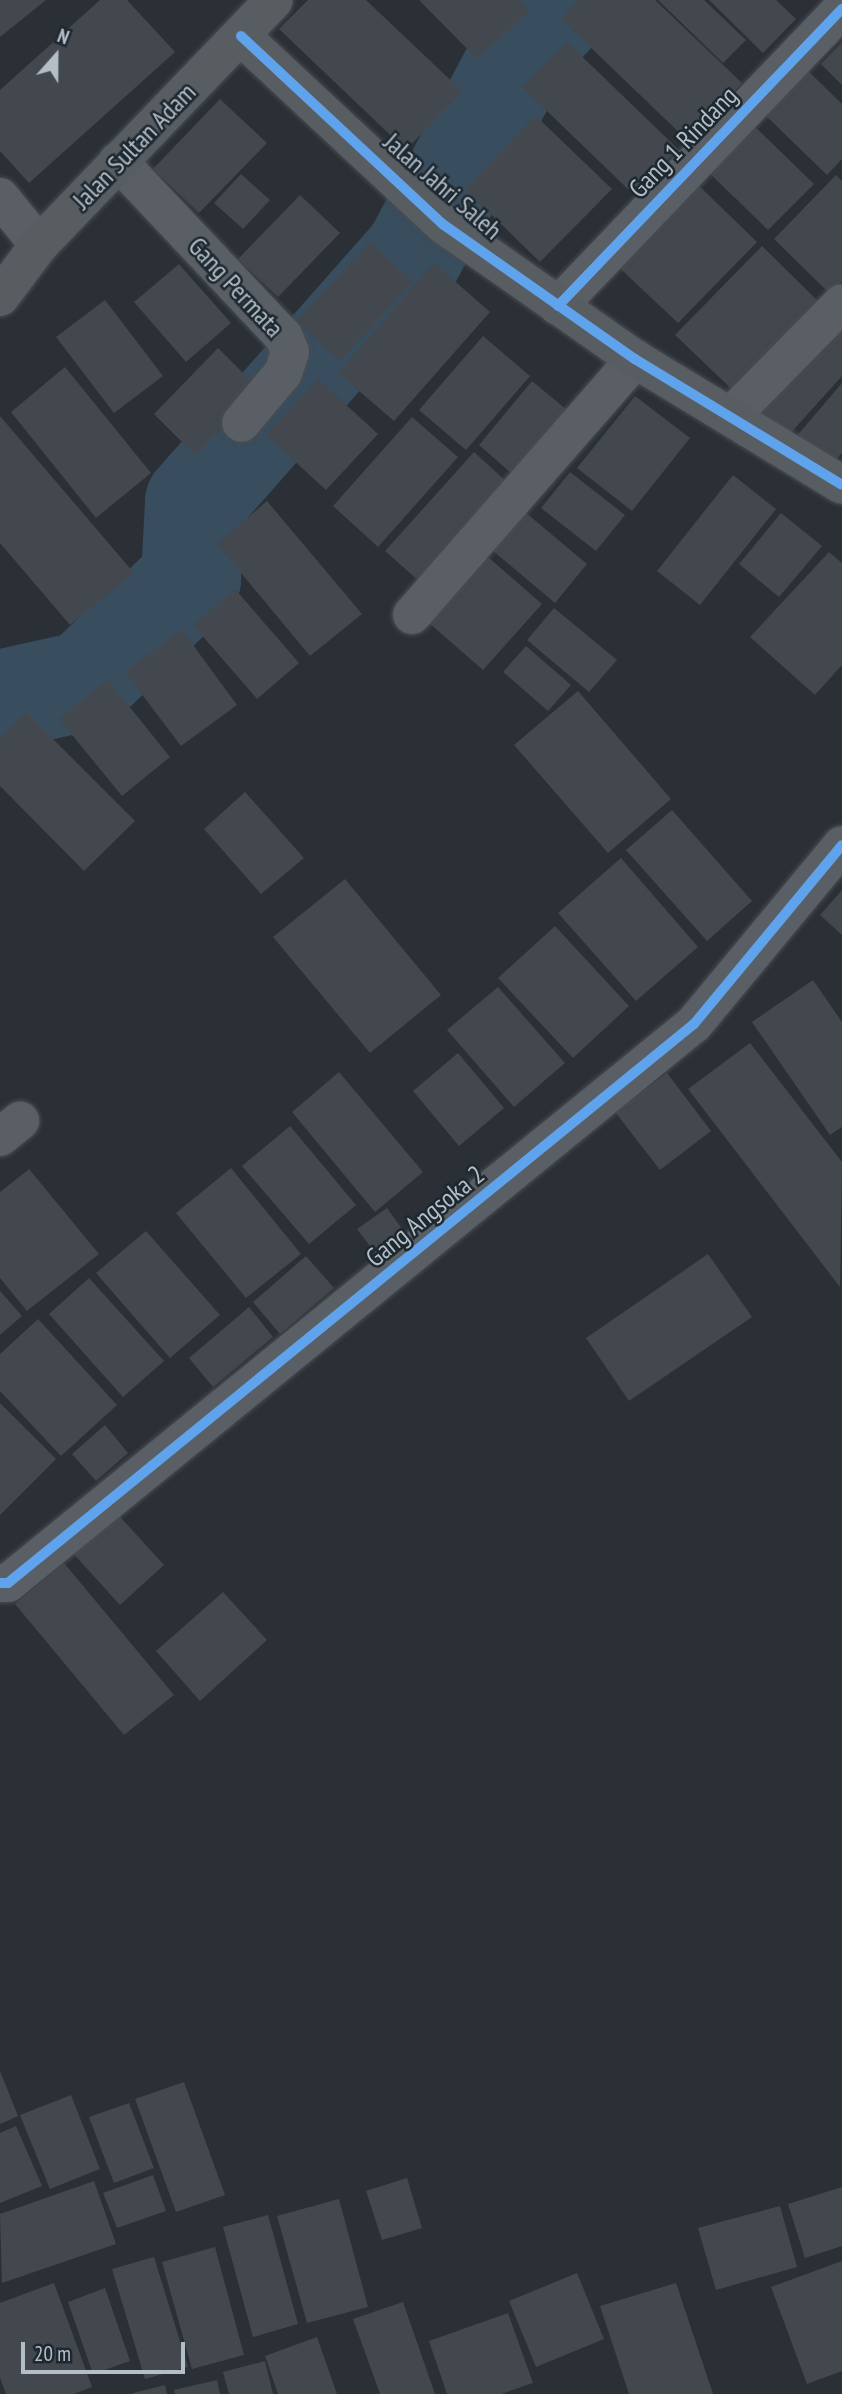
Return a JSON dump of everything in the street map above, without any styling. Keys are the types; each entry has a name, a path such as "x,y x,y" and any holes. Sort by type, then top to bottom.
{"street":[{"name":"Jalan Sultan Adam","path":"0,297 39,245 274,0"},
{"name":"Gang 1 Rindang","path":"558,306 842,9"},
{"name":"Jalan Jahri Saleh","path":"241,36 406,184 444,225 635,359 842,485"},
{"name":"Gang Permata","path":"118,161 285,337 290,352 283,373 241,422"},
{"path":"0,197 39,245"},
{"path":"731,416 842,303"},
{"path":"412,615 635,359"},
{"name":"Gang Angsoka 2","path":"0,1583 8,1583 694,1024 842,845"}],"building":[{"path":"0,0 46,0 0,37"},
{"path":"100,0 127,0 175,52 29,183 0,151 0,90"},
{"path":"308,0 366,0 462,91 406,150 279,29"},
{"path":"419,0 519,0 529,11 477,59"},
{"path":"579,0 655,0 742,83 687,140 561,19"},
{"path":"658,0 704,0 746,40 723,63"},
{"path":"709,0 776,0 796,19 763,53"},
{"path":"567,42 678,149 633,194 522,87"},
{"path":"842,42 842,85 821,64"},
{"path":"802,65 842,104 842,159 827,175 759,109"},
{"path":"220,99 267,143 199,213 153,169"},
{"path":"536,116 612,189 540,262 465,189"},
{"path":"745,117 814,184 768,230 700,164"},
{"path":"241,174 270,200 243,229 214,203"},
{"path":"836,175 842,181 842,281 830,294 774,239"},
{"path":"689,176 757,242 678,323 609,258"},
{"path":"300,195 340,233 278,297 238,259"},
{"path":"370,242 413,282 340,361 296,321"},
{"path":"762,246 826,309 740,397 675,335"},
{"path":"434,263 490,312 394,421 338,373"},
{"path":"179,264 231,323 186,362 134,302"},
{"path":"105,300 163,376 114,413 56,337"},
{"path":"842,329 842,376 787,437 751,406"},
{"path":"483,336 530,376 466,450 419,410"},
{"path":"218,348 260,390 195,455 154,414"},
{"path":"65,367 151,473 96,518 11,412"},
{"path":"318,379 378,434 326,490 266,435"},
{"path":"532,381 572,414 517,478 479,445"},
{"path":"842,383 842,453 829,467 795,438"},
{"path":"635,396 690,438 632,511 577,468"},
{"path":"0,416 134,573 70,625 0,543"},
{"path":"412,417 458,457 378,547 333,506"},
{"path":"474,452 517,491 428,589 385,551"},
{"path":"570,472 625,515 596,551 541,508"},
{"path":"733,475 776,509 700,605 657,571"},
{"path":"267,501 362,614 310,656 217,544"},
{"path":"525,512 587,564 555,603 492,550"},
{"path":"781,513 822,546 779,597 739,564"},
{"path":"480,550 542,604 483,670 421,616"},
{"path":"829,552 842,563 842,665 815,695 750,637"},
{"path":"235,589 299,663 257,699 193,625"},
{"path":"554,608 617,660 589,692 527,640"},
{"path":"182,630 237,705 181,746 125,672"},
{"path":"526,646 571,685 548,711 503,672"},
{"path":"108,680 170,757 122,796 59,719"},
{"path":"578,691 671,799 608,853 514,745"},
{"path":"26,712 135,821 84,871 0,786 0,738"},
{"path":"245,792 304,858 261,894 204,829"},
{"path":"672,810 752,901 707,941 626,850"},
{"path":"621,858 698,947 636,1001 558,913"},
{"path":"345,879 441,995 370,1053 273,937"},
{"path":"842,890 842,935 820,915"},
{"path":"555,926 629,1006 573,1058 498,978"},
{"path":"813,980 842,1022 842,1127 830,1135 752,1022"},
{"path":"498,987 565,1063 514,1107 447,1030"},
{"path":"750,1043 842,1162 840,1287 688,1089"},
{"path":"458,1053 504,1108 459,1146 413,1091"},
{"path":"339,1072 423,1172 375,1212 292,1112"},
{"path":"667,1073 711,1131 660,1170 615,1112"},
{"path":"290,1126 356,1205 309,1244 242,1166"},
{"path":"231,1168 301,1254 246,1298 176,1213"},
{"path":"29,1169 99,1254 27,1311 0,1278 0,1192"},
{"path":"387,1208 408,1237 379,1258 357,1229"},
{"path":"146,1231 220,1315 170,1358 96,1273"},
{"path":"708,1254 752,1317 629,1401 586,1338"},
{"path":"306,1256 334,1288 280,1334 253,1302"},
{"path":"89,1278 164,1361 123,1397 49,1314"},
{"path":"0,1291 22,1316 0,1335"},
{"path":"249,1307 273,1337 213,1387 189,1358"},
{"path":"38,1319 117,1405 61,1456 0,1391 0,1354"},
{"path":"0,1403 56,1459 0,1515"},
{"path":"105,1425 128,1453 96,1481 72,1454"},
{"path":"114,1510 164,1565 120,1605 70,1550"},
{"path":"64,1563 174,1695 124,1735 15,1604"},
{"path":"223,1592 267,1640 200,1701 156,1651"},
{"path":"0,2071 18,2116 0,2124"},
{"path":"184,2082 225,2195 176,2212 135,2099"},
{"path":"71,2095 100,2169 50,2189 20,2115"},
{"path":"129,2103 154,2168 114,2183 89,2117"},
{"path":"16,2126 42,2186 0,2203 0,2133"},
{"path":"153,2175 166,2211 117,2228 103,2193"},
{"path":"407,2178 422,2228 382,2240 366,2191"},
{"path":"94,2181 116,2244 2,2283 0,2214"},
{"path":"842,2187 842,2246 805,2258 788,2204"},
{"path":"339,2199 368,2307 307,2323 277,2216"},
{"path":"780,2206 797,2267 716,2290 698,2228"},
{"path":"268,2215 298,2324 253,2337 223,2227"},
{"path":"215,2247 244,2355 192,2369 162,2262"},
{"path":"154,2257 188,2367 145,2379 112,2269"},
{"path":"842,2261 842,2371 807,2384 771,2287"},
{"path":"577,2273 604,2339 536,2367 509,2301"},
{"path":"54,2283 92,2387 74,2394 6,2394 0,2378 0,2303"},
{"path":"676,2283 713,2394 629,2394 600,2306"},
{"path":"105,2288 130,2361 93,2374 68,2302"},
{"path":"403,2302 435,2394 380,2394 353,2319"},
{"path":"508,2313 533,2383 501,2394 447,2394 429,2341"},
{"path":"317,2337 337,2394 278,2394 265,2356"},
{"path":"265,2361 273,2394 229,2394 223,2372"},
{"path":"217,2380 220,2394 175,2394 174,2390"},
{"path":"165,2385 167,2394 133,2394 133,2393"}],"waterway":[{"path":"0,700 85,681 191,579 195,502 414,254 525,45 568,0"}],"cycle path":[{"path":"558,306 842,9"},
{"path":"241,36 444,225 635,359 842,485"},
{"path":"0,1583 8,1583 694,1024 842,845"}]}
